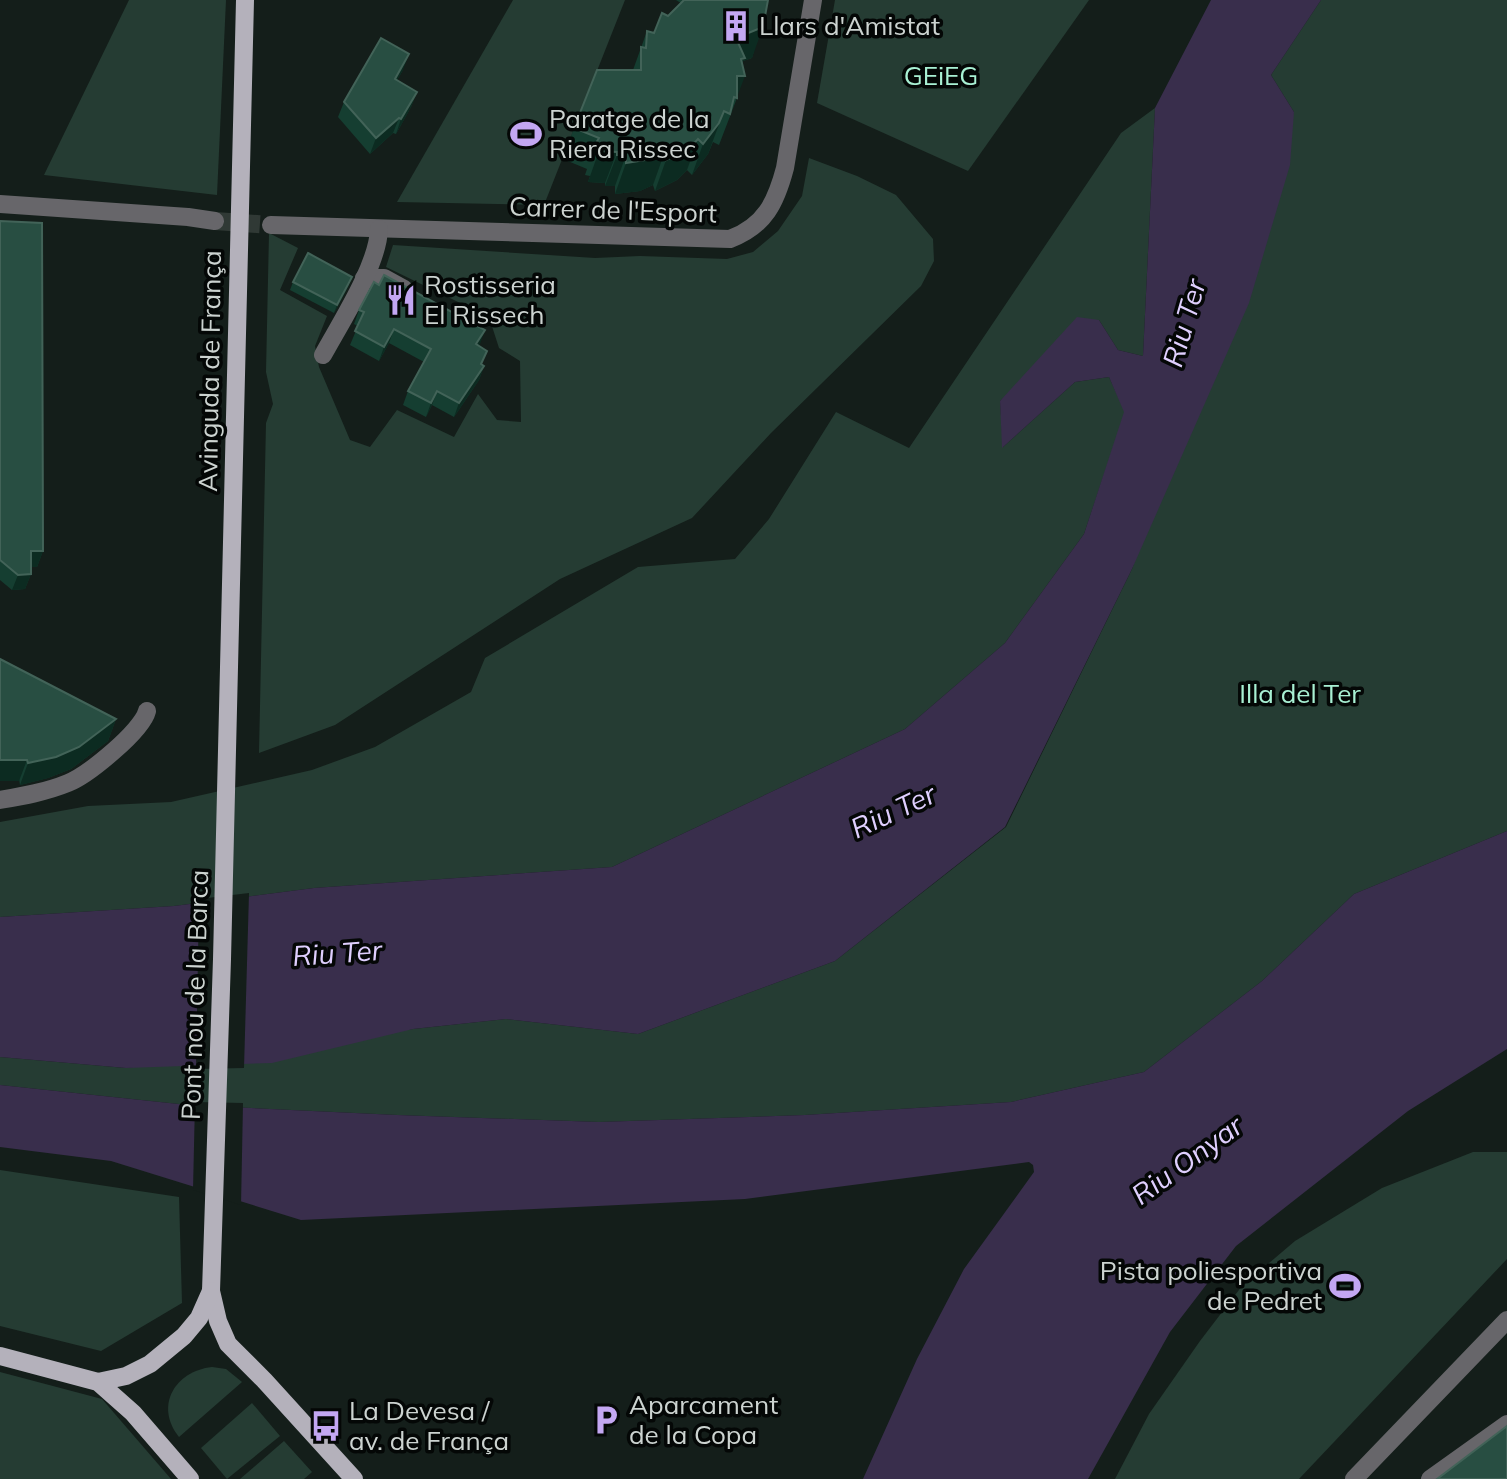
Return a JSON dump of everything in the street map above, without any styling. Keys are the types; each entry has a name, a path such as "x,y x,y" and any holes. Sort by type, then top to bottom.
{"main road":[{"name":"Avinguda de França","path":"227,743 245,0"},
{"name":"Pont nou de la Barca","path":"211,1292 227,743"},
{"path":"98,1382 126,1376 150,1364 176,1343 200,1318 211,1292"},
{"path":"211,1292 218,1321 228,1344 354,1479"},
{"path":"0,1356 98,1382 133,1413 190,1479"}],"street":[{"name":"Carrer de l'Esport","path":"271,225 730,239 745,233 767,212 779,189 785,168 813,0"},
{"path":"0,204 215,221"},
{"path":"323,355 364,278 379,241 379,229"},
{"path":"364,278 384,278 419,297"},
{"path":"0,800 26,796 72,782 115,751 145,721 147,711"},
{"path":"1354,1479 1507,1320"},
{"path":"1430,1479 1507,1424"}],"green space":[{"path":"129,0 226,0 217,195 44,175"},
{"path":"513,0 625,0 544,205 397,202"},
{"name":"GEiEG","path":"835,0 1089,0 968,171 817,103"},
{"name":"Illa del Ter","path":"1321,0 1507,0 1507,831 1354,894 1262,981 1144,1072 1011,1102 805,1115 599,1122 188,1105 0,1085 0,1057 126,1068 506,1019 638,1034 835,961 1006,827 1132,569 1294,112 1271,75"},
{"path":"1155,108 1143,356 1118,350 1099,320 1000,401 1003,447 1075,382 1109,377 1125,412 1084,534 1005,643 905,729 612,867 314,888 174,906 0,917 0,822 88,806 171,802 312,770 375,747 471,692 485,658 638,567 735,559 769,519 836,412 909,448 1121,133"},
{"path":"809,158 857,176 896,195 933,239 934,261 921,286 771,433 692,518 560,579 335,725 259,753 266,423 273,404 266,372 269,233 298,248 280,290 327,316 315,346 319,367 350,440 370,447 397,410 454,437 478,394 497,420 521,422 520,361 499,348 489,317 386,267 393,245 595,258 640,256 727,259 753,252 778,231 802,196"},
{"path":"1473,1152 1507,1152 1507,1259 1299,1479 1115,1479 1149,1414 1242,1286 1295,1241 1382,1188"},
{"path":"0,1170 179,1197 182,1303 101,1351 0,1326"},
{"path":"212,1367 226,1369 242,1382 179,1437 168,1414 172,1392 188,1375"},
{"path":"0,1372 102,1399 171,1479 0,1479"},
{"path":"252,1403 280,1436 227,1479 201,1448"},
{"path":"284,1441 312,1472 304,1479 240,1479"}],"water":[{"name":"Riu Ter","path":"1211,0 1321,0 1271,75 1294,112 1290,165 1249,303 1132,569 1005,827 835,961 638,1034 506,1019 413,1029 272,1063 126,1068 0,1057 0,917 174,906 314,888 612,867 905,729 1005,643 1084,534 1124,412 1109,377 1075,382 1002,448 1000,401 1077,317 1099,320 1118,350 1143,356 1155,108"},
{"name":"Riu Onyar","path":"1507,831 1507,1049 1408,1111 1236,1246 1170,1332 1088,1479 863,1479 917,1359 964,1269 1034,1172 1033,1165 1029,1162 745,1199 301,1220 111,1161 0,1147 0,1085 188,1105 599,1122 805,1115 1011,1102 1144,1072 1262,981 1354,894"}],"pier":[{"path":"249,893 244,1068 196,1069 199,899"},
{"path":"195,1102 243,1103 241,1205 193,1190"}],"building":[{"path":"684,0 768,0 763,27 736,38 745,58 741,59 745,76 737,76 737,98 734,97 730,114 724,111 719,123 703,144 698,139 689,149 666,160 664,154 626,163 626,155 599,151 601,144 596,143 599,138 574,128 597,70 641,70 641,47 646,48 647,31 654,33 662,13 668,16"},
{"path":"381,38 409,54 395,79 417,92 401,119 376,138 344,102"},
{"path":"0,221 42,223 43,551 31,551 31,574 18,575 0,560"},
{"path":"308,253 352,277 337,305 293,282"},
{"path":"384,275 485,330 476,344 487,351 481,364 484,366 459,403 437,391 431,403 408,391 431,349 394,329 384,347 355,331 364,312 359,310 374,282 379,285"},
{"path":"0,659 116,719 79,747 56,757 28,763 27,760 0,760"},
{"path":"1507,1426 1507,1479 1437,1479"}],"tunnel":[{"path":"215,221 271,225"}],"place":[{"name":"Llars d'Amistat","path":"736,26"},
{"name":"Paratge de la Riera Rissec","path":"526,134"},
{"name":"Rostisseria El Rissech","path":"401,300"},
{"name":"Pista poliesportiva de Pedret","path":"1345,1286"},
{"name":"Aparcament de la Copa","path":"606,1420"},
{"name":"La Devesa / av. de França","path":"326,1426"}]}
